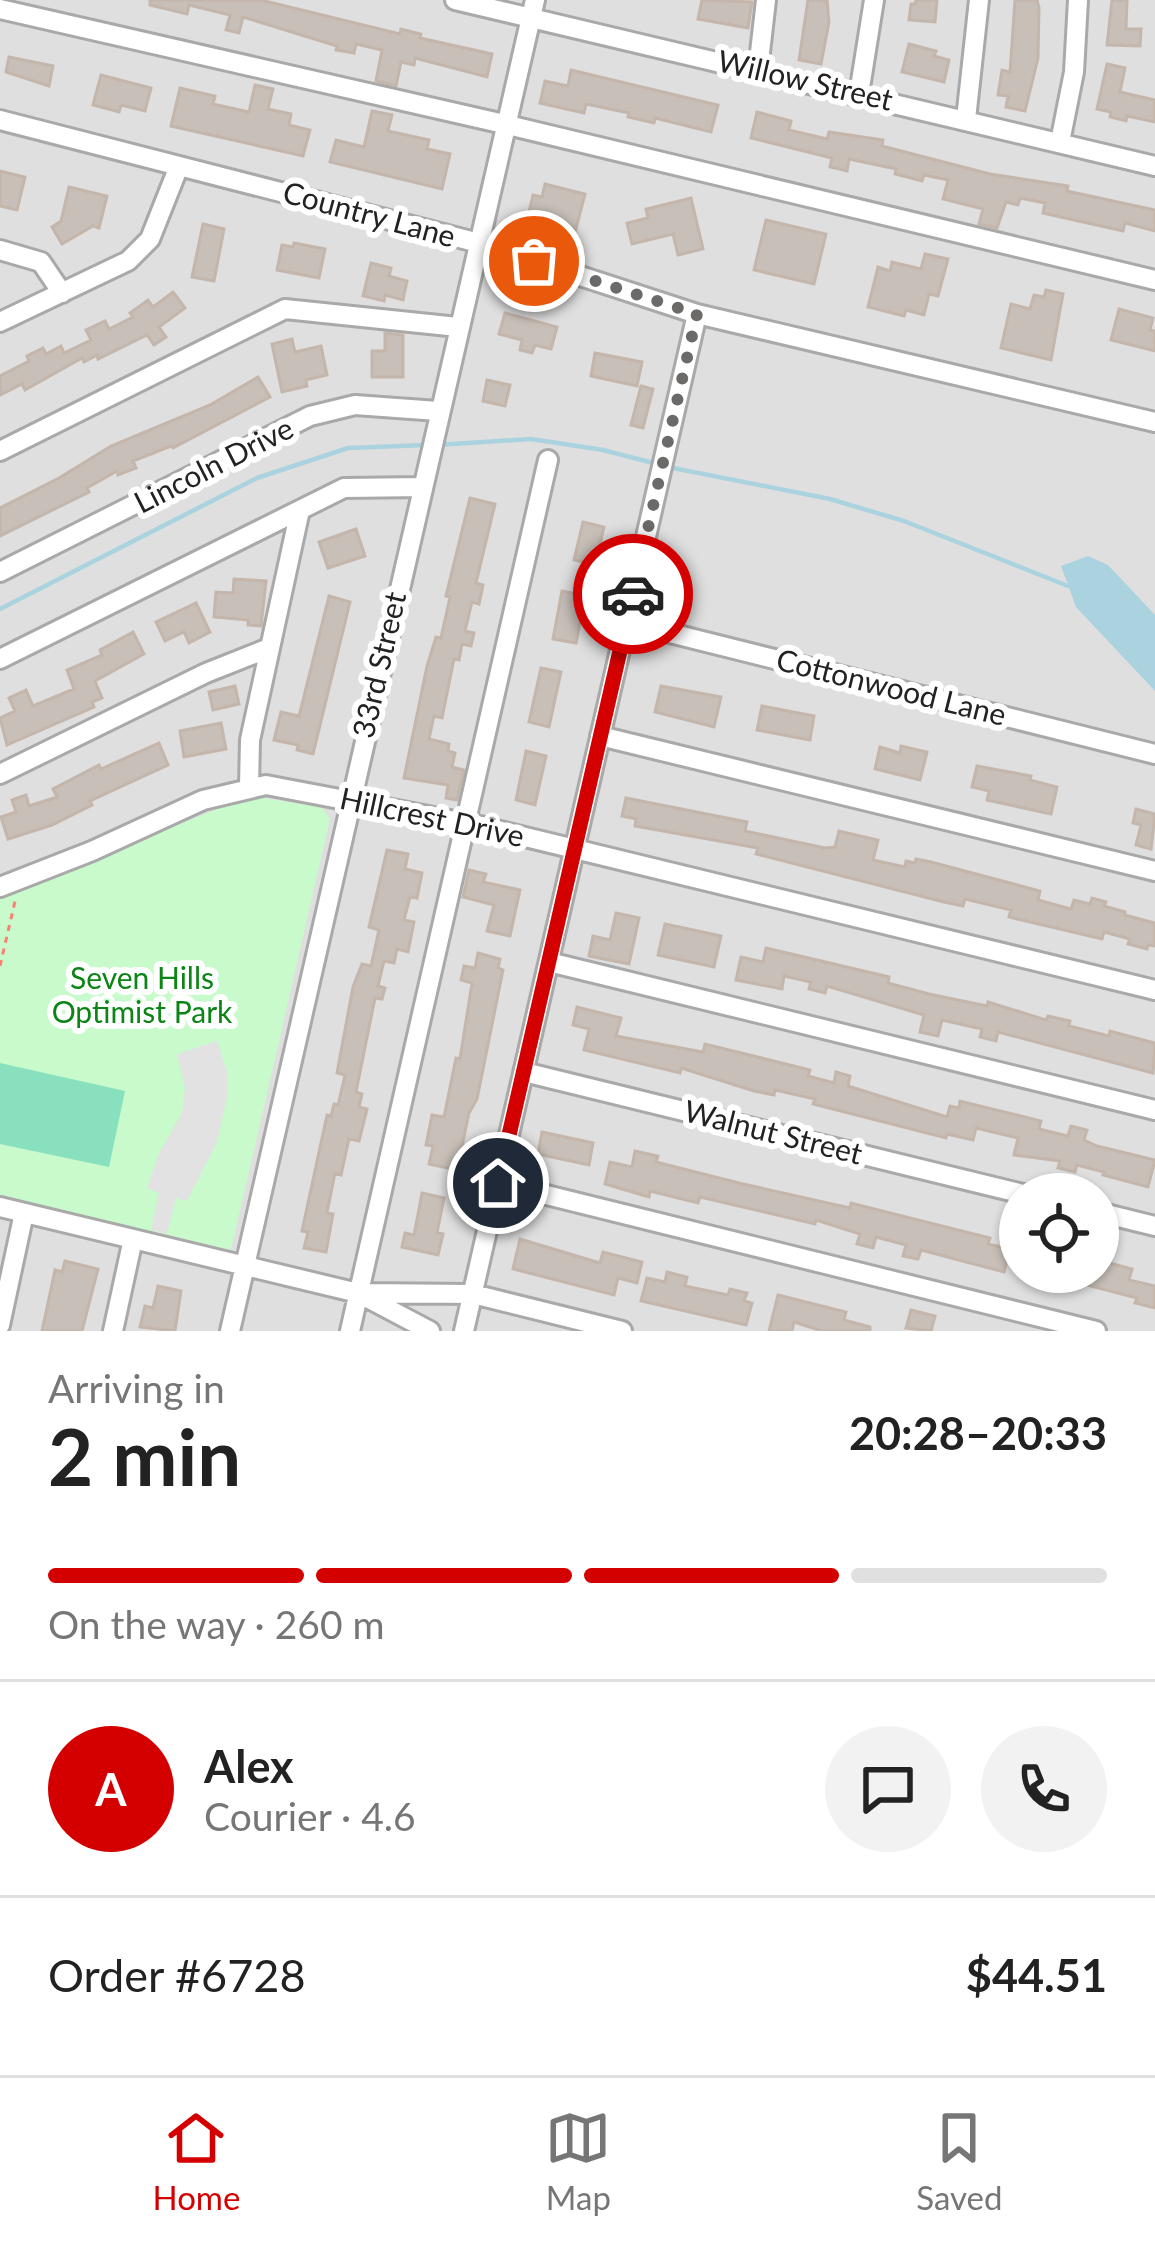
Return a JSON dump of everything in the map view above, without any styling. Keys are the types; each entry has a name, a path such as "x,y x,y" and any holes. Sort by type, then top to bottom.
{"street":[{"name":"Willow Street","path":"454,0 533,8 758,70 1155,166"},
{"path":"758,70 766,0"},
{"path":"859,94 874,0"},
{"path":"966,119 979,0"},
{"path":"1060,142 1074,72 1078,0"},
{"name":"33rd Street","path":"230,1331 533,8"},
{"path":"0,9 1155,280"},
{"name":"Country Lane","path":"0,120 479,244 697,314 1155,422"},
{"path":"0,322 128,261 150,239 179,166"},
{"path":"0,250 41,262 62,293"},
{"path":"0,451 285,309 458,327"},
{"path":"464,1331 697,314"},
{"name":"Lincoln Drive","path":"0,572 310,416 355,405 436,419"},
{"path":"350,1331 548,460"},
{"path":"0,659 344,488 422,487"},
{"path":"249,788 247,756 300,510"},
{"name":"Cottonwood Lane","path":"626,622 1155,754"},
{"path":"0,774 189,681 269,648"},
{"path":"600,736 1155,871"},
{"name":"Hillcrest Drive","path":"8,892 203,800 266,785 466,823 1155,990"},
{"path":"549,962 1155,1110"},
{"name":"Walnut Street","path":"524,1072 999,1188"},
{"path":"498,1183 1096,1331"},
{"path":"0,1207 358,1294 430,1331"},
{"path":"0,1325 25,1213"},
{"path":"1119,1217 1155,1226"},
{"path":"113,1331 133,1239"},
{"path":"358,1294 473,1294 622,1331"}],"path":[{"path":"0,966 8,892"}],"shaded area":[{"path":"0,0 1155,0 1155,1331 0,1331"},
{"path":"217,1041 227,1072 227,1097 217,1142 187,1201 176,1198 167,1234 151,1230 159,1193 147,1188 159,1153 182,1113 185,1088 177,1054"}],"green space":[{"name":"Seven Hills Optimist Park","path":"249,796 322,807 330,819 231,1250 0,1196 0,897"},
{"path":"0,1063 125,1091 109,1167 0,1144"}],"water":[{"path":"1088,556 1108,565 1155,615 1155,691 1076,607 1061,566"}],"building":[{"path":"150,0 261,0 400,34 401,29 421,34 420,38 492,54 487,77 415,58 414,65 401,62 396,86 376,81 382,50 356,44 354,53 336,50 337,46 243,17 239,33 226,30 230,15 189,5 187,14 150,5"},
{"path":"702,0 752,2 748,28 698,19"},
{"path":"808,0 827,0 829,22 821,64 799,60"},
{"path":"916,0 937,0 935,22 909,20"},
{"path":"1015,0 1037,0 1039,8 1038,58 1025,111 1006,107 1008,96 998,95 1002,70 1010,72"},
{"path":"1112,0 1127,0 1126,29 1141,29 1140,46 1107,45"},
{"path":"909,44 949,60 944,82 902,72"},
{"path":"9,57 53,66 49,86 6,72"},
{"path":"1107,64 1125,68 1120,92 1155,100 1155,122 1127,116 1126,121 1097,109"},
{"path":"571,70 718,105 711,132 655,118 654,123 586,104 584,113 540,103 545,81 568,86"},
{"path":"101,75 151,88 145,111 121,105 119,112 93,105"},
{"path":"255,85 273,89 268,109 291,114 289,125 310,130 303,156 171,126 180,88 215,96 213,104 249,112"},
{"path":"372,111 392,115 388,131 429,140 427,149 450,154 442,189 330,162 336,140 364,147"},
{"path":"757,112 791,121 789,130 827,139 829,132 883,140 882,146 990,174 1068,186 1067,191 1155,210 1155,231 1125,223 1123,231 1043,213 1045,203 1020,198 1018,205 1006,202 997,228 979,224 983,209 943,199 948,180 924,175 922,181 895,174 896,169 849,159 847,171 830,167 832,158 751,138"},
{"path":"0,171 25,177 17,210 0,206"},
{"path":"545,184 585,194 573,240 548,234 551,222 528,216 533,195 542,197"},
{"path":"69,187 107,196 99,228 93,226 62,244 52,227 61,221"},
{"path":"691,198 703,249 678,255 673,234 632,244 627,223 648,218 646,209"},
{"path":"766,220 826,234 814,284 754,270"},
{"path":"203,224 224,229 214,281 192,277"},
{"path":"294,243 325,249 319,278 277,270 282,245 293,247"},
{"path":"925,254 948,259 938,296 929,294 924,315 906,310 904,316 868,307 878,267 890,271 892,262 921,269"},
{"path":"371,263 391,268 389,276 407,281 403,300 363,296"},
{"path":"1046,290 1063,294 1051,360 1001,348 1011,304 1030,309 1034,295 1044,297"},
{"path":"173,292 185,308 159,327 166,337 154,345 147,335 98,359 97,355 84,362 82,358 25,390 22,384 0,395 0,376 29,361 27,356 61,346 64,353 91,340 86,330 105,321 109,329 133,317 130,313 148,300 153,307"},
{"path":"1119,309 1153,318 1150,330 1155,331 1155,351 1111,340"},
{"path":"505,313 557,327 551,349 535,345 532,353 520,350 522,340 499,334"},
{"path":"385,333 403,335 403,377 372,377 372,351 385,351"},
{"path":"292,339 295,352 321,346 327,375 282,392 272,344"},
{"path":"595,353 642,362 637,386 591,376"},
{"path":"258,377 270,397 173,448 133,461 136,468 118,475 117,471 87,488 89,492 0,536 0,508 111,446 210,405"},
{"path":"487,380 510,385 505,406 483,401"},
{"path":"641,386 653,389 643,428 631,425"},
{"path":"470,498 495,504 476,583 483,585 479,604 472,602 465,631 474,633 471,646 462,644 459,660 454,659 442,718 434,716 429,739 449,744 448,751 455,753 452,767 464,770 457,800 446,798 448,785 404,778 427,666 436,637 441,638 450,597 446,596"},
{"path":"583,522 604,527 595,565 574,560"},
{"path":"356,529 365,556 328,568 319,542"},
{"path":"234,579 266,581 261,626 214,617 216,592 233,593"},
{"path":"562,591 585,596 576,643 553,639"},
{"path":"329,596 350,602 313,754 274,740 281,712 299,716"},
{"path":"196,603 210,632 189,643 184,632 165,641 156,622"},
{"path":"133,632 144,654 95,681 102,698 92,702 94,707 7,745 0,718 15,711 9,698 26,690 33,706 74,689 67,670 102,655 100,650"},
{"path":"541,668 561,672 549,727 529,722"},
{"path":"235,686 239,704 213,710 209,692"},
{"path":"661,686 721,697 714,727 655,712"},
{"path":"762,706 814,716 810,740 757,730"},
{"path":"221,723 226,749 184,757 180,731"},
{"path":"159,743 168,765 90,801 92,805 52,825 8,839 1,817 16,812 12,800 26,795 29,806 57,797 53,789 99,765 101,769"},
{"path":"901,746 927,752 920,780 875,769 880,747 900,753"},
{"path":"526,751 546,756 535,805 516,800"},
{"path":"977,766 1031,776 1030,780 1057,787 1051,814 987,800 989,791 972,787"},
{"path":"626,798 747,822 745,831 825,848 835,847 839,831 878,840 873,860 905,867 906,861 915,863 916,859 931,862 1040,891 1038,900 1071,909 1074,900 1090,904 1092,898 1125,915 1155,923 1155,946 1147,949 1104,932 1102,939 1009,917 1011,910 965,899 963,906 944,902 756,854 758,848 635,826 636,819 622,816"},
{"path":"1136,809 1155,814 1151,849 1136,845 1141,825 1133,823"},
{"path":"387,850 408,854 405,869 422,873 417,898 410,897 404,920 414,922 408,952 397,949 394,963 384,961 378,986 385,988 382,999 375,998 356,1092 362,1094 359,1107 367,1109 359,1141 349,1139 341,1175 335,1173 326,1252 304,1248 308,1232 302,1231 327,1115 338,1105 345,1075 337,1073 353,987 362,964 371,966 379,930 369,927"},
{"path":"469,870 486,874 483,882 520,890 510,936 487,931 494,905 463,897"},
{"path":"616,913 639,918 629,964 589,956 593,936 610,940"},
{"path":"665,924 721,936 714,967 658,955"},
{"path":"766,948 889,977 888,983 929,994 987,1006 988,1002 1046,1020 1048,1016 1070,1021 1069,1026 1109,1036 1110,1031 1155,1043 1153,1073 998,1032 996,1041 980,1037 982,1029 942,1020 938,1036 920,1032 924,1015 827,986 825,993 809,989 811,982 784,976 782,989 736,980 741,957 763,962"},
{"path":"478,953 500,959 498,968 503,970 457,1170 429,1164 433,1146 426,1145 432,1115 444,1117 456,1058 460,1059 472,983 461,980 464,966 475,968"},
{"path":"577,1007 621,1018 616,1036 703,1052 705,1044 810,1070 808,1076 834,1083 836,1072 850,1076 848,1086 947,1117 950,1106 959,1108 960,1101 1041,1121 1039,1129 1068,1136 1071,1126 1087,1130 1084,1140 1097,1146 1155,1160 1148,1187 1119,1179 1119,1173 1077,1165 1075,1172 1058,1168 1060,1161 1014,1155 1018,1138 976,1128 973,1140 947,1134 946,1138 813,1104 815,1099 775,1090 774,1095 754,1091 681,1068 680,1073 584,1050 589,1029 573,1025"},
{"path":"542,1132 593,1143 589,1165 538,1154"},
{"path":"635,1151 658,1156 656,1162 739,1183 850,1208 851,1203 990,1238 988,1244 999,1246 999,1271 921,1250 918,1259 903,1256 906,1245 876,1237 873,1248 857,1244 860,1234 816,1220 815,1224 700,1197 698,1203 650,1191 649,1197 605,1184 610,1162 632,1167"},
{"path":"422,1193 444,1198 438,1255 402,1247 405,1233 414,1235"},
{"path":"520,1239 600,1263 603,1252 642,1262 637,1283 618,1278 614,1295 513,1269"},
{"path":"65,1261 98,1269 82,1331 42,1331 55,1270 62,1272"},
{"path":"1119,1266 1132,1269 1129,1280 1155,1286 1155,1308 1135,1303 1137,1298 1118,1293"},
{"path":"667,1272 687,1277 685,1286 728,1295 730,1289 747,1293 744,1301 752,1303 746,1325 641,1301 647,1278 665,1282"},
{"path":"158,1286 181,1291 175,1331 140,1327 145,1306 153,1308"},
{"path":"778,1295 846,1312 844,1320 870,1327 870,1331 822,1331 794,1322 792,1331 769,1331"},
{"path":"911,1310 935,1316 931,1331 906,1328"}],"waterway":[{"path":"437,445 531,439 657,464"},
{"path":"0,609 257,478 348,448 426,445"},
{"path":"668,467 830,499 904,521 1068,586"}],"way so far":[{"path":"534,261 697,314 633,594"}],"route":[{"path":"498,1183 633,594"}]}
